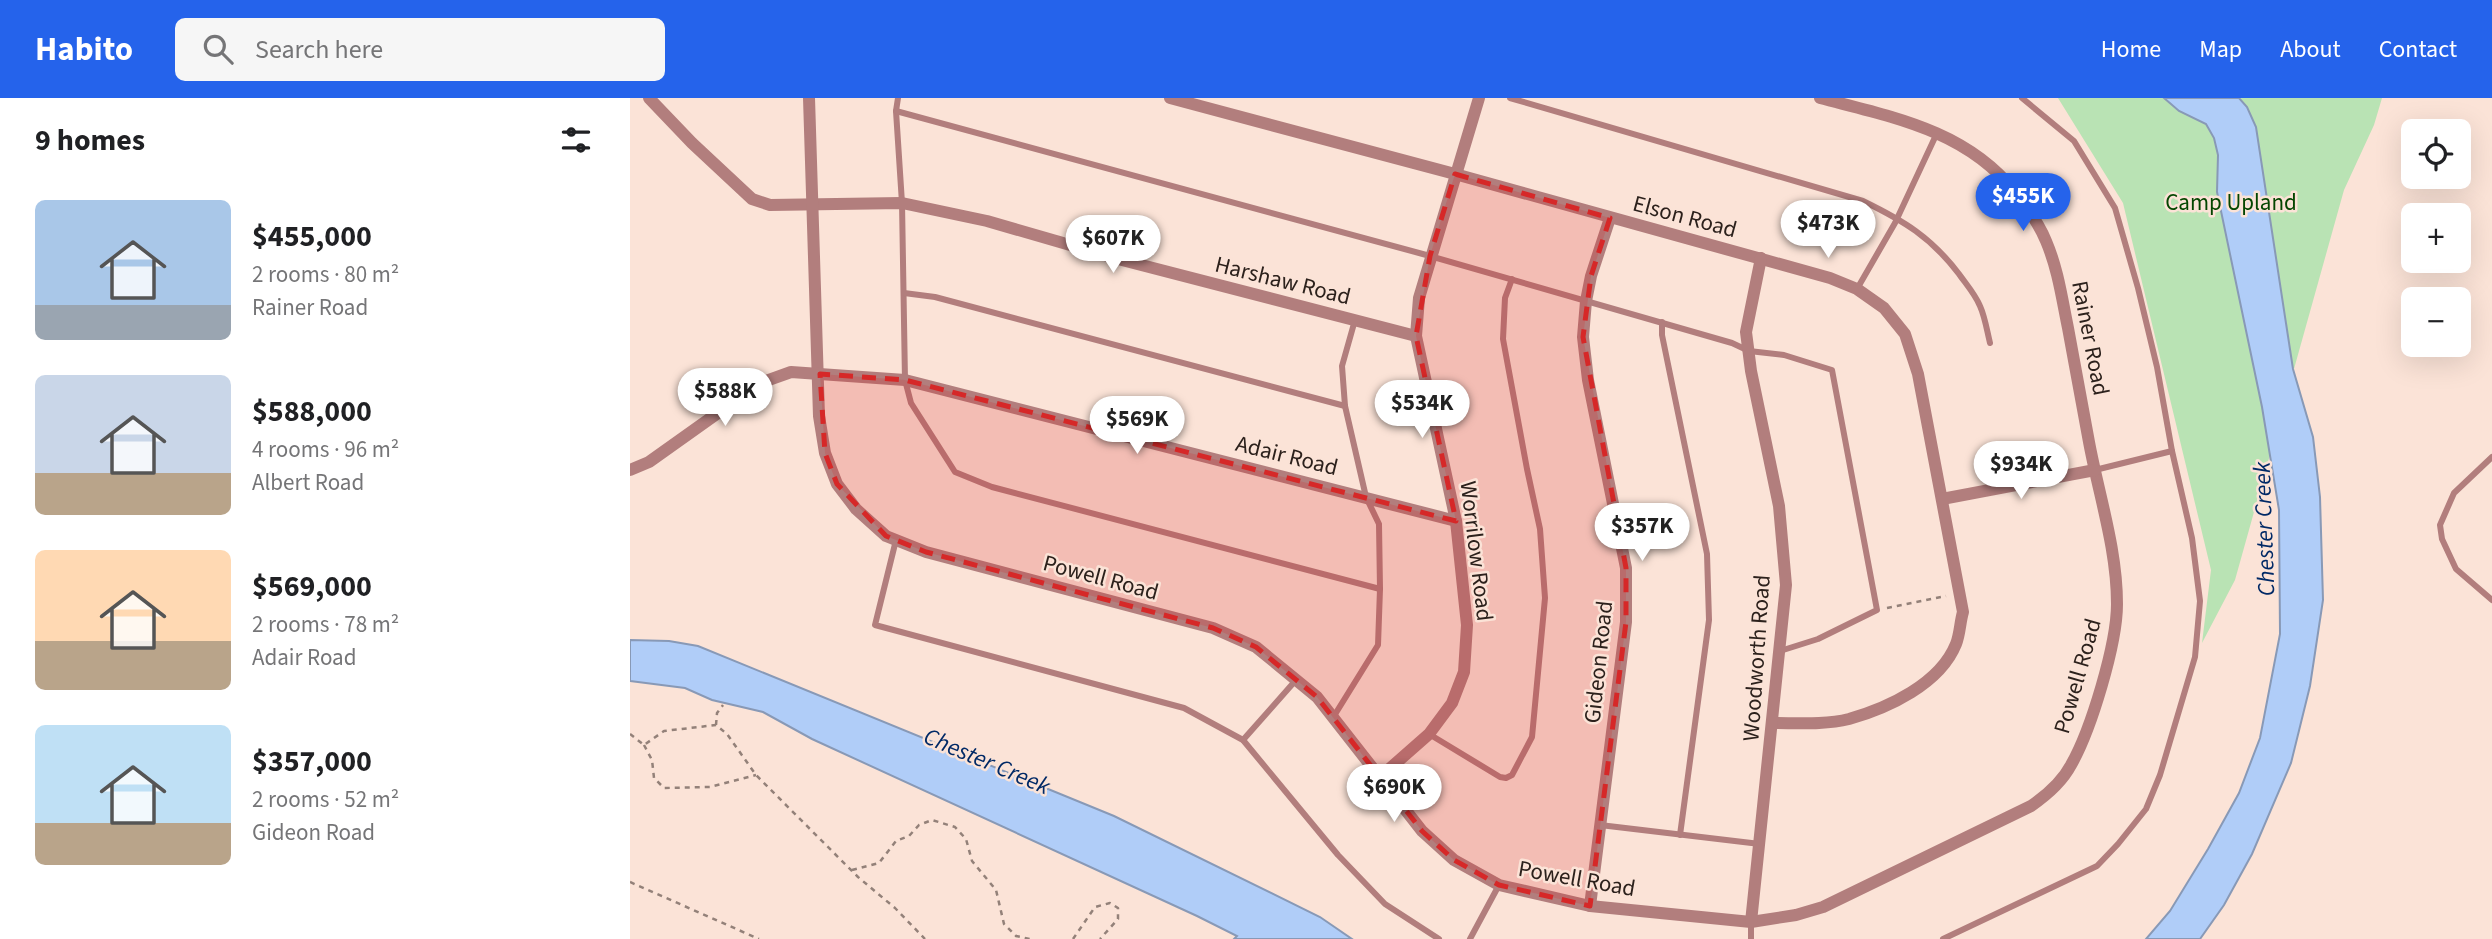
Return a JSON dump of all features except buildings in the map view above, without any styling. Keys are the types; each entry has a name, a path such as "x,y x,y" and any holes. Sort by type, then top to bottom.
{"street":[{"name":"Harshaw Road","path":"649,98 752,199 770,205 902,203 987,221 1122,260 1416,336"},
{"name":"Powell Road","path":"809,98 820,416 825,453 837,484 856,509 886,536 926,552 1213,628 1256,647 1317,697 1422,831 1454,860 1499,885 1590,906 1751,922 1796,915 1823,907 2031,806 2049,793 2071,766 2089,724 2110,653 2117,605 2114,558 2095,470"},
{"name":"Elson Road","path":"1170,98 1830,278 1857,289 1884,308 1905,334 1918,374 1962,612 1956,644 1937,673 1912,694 1849,719 1822,723 1773,723"},
{"name":"Worrilow Road","path":"1379,778 1429,734 1452,703 1464,672 1467,625 1456,521 1416,336 1419,298 1430,256 1479,98"},
{"name":"Rainer Road","path":"1820,98 1938,132 1998,173 2021,200 2046,241 2058,278 2095,470"},
{"name":"Gideon Road","path":"1590,906 1626,622 1626,568 1588,380 1583,337 1591,276 1610,218"},
{"name":"Woodworth Road","path":"1751,922 1786,585 1779,506 1746,332 1761,258"},
{"name":"Adair Road","path":"630,470 649,462 760,383 791,372 905,380 1456,521"},
{"path":"1942,499 2095,470"}],"lane":[{"path":"898,98 896,111 902,203 905,380 911,403 955,472 992,487 1380,589"},
{"path":"1510,98 1863,201 1898,218 1920,232 1946,257 1968,286 1981,307 1990,343"},
{"path":"1943,939 2096,866 2118,844 2146,809 2160,775 2195,657 2200,601 2192,538 2172,451 2157,367 2115,208 2074,141 2022,98"},
{"path":"896,111 1430,256 1732,343 1748,351 1784,355 1832,370 1877,610 1818,639 1780,651"},
{"path":"1857,289 1898,218 1938,132"},
{"path":"1429,734 1500,777 1506,778 1517,768 1532,737 1539,682 1545,570 1540,529 1503,339 1505,298 1511,279"},
{"path":"904,293 935,297 1345,407"},
{"path":"1334,716 1378,645 1378,524 1366,497 1345,407 1342,366 1355,320"},
{"path":"1662,323 1662,335 1707,554 1709,620 1680,835"},
{"path":"2095,470 2172,451"},
{"path":"2492,457 2455,493 2440,525 2442,539 2456,569 2492,600"},
{"path":"895,540 875,625 1184,708 1244,740 1338,855 1385,904 1438,939"},
{"path":"1244,740 1296,680"},
{"path":"1600,825 1760,844"},
{"path":"1470,939 1499,885"},
{"name":"Woodworth Road","path":"1751,922 1751,939"}],"path":[{"path":"1877,610 1959,593"},
{"path":"716,725 717,713 723,705"},
{"path":"645,745 664,732 716,725 727,734 755,775 925,939"},
{"path":"630,734 645,745 652,760 654,778 664,788 710,788 755,775"},
{"path":"852,870 879,863 896,841 909,835 919,825 932,820 955,827 966,839 972,861 996,890 1004,924 1016,936 1030,939"},
{"path":"630,882 759,939"},
{"path":"1073,939 1095,908 1110,902 1118,908 1118,919 1100,939"}],"highlighted area":[{"path":"1455,174 1610,218 1591,276 1583,337 1626,568 1626,622 1590,906 1499,885 1454,860 1422,831 1317,697 1256,647 1213,628 926,552 886,536 837,484 825,453 820,374 905,380 1456,521 1416,336 1430,256"}],"green space":[{"name":"Camp Upland","path":"2058,98 2382,98 2374,125 2344,190 2235,580 2202,643 2211,570 2123,203"}],"water":[{"path":"2164,98 2239,98 2247,107 2256,127 2293,369 2313,437 2320,497 2323,600 2310,686 2291,763 2252,854 2224,905 2200,939 2146,939 2170,911 2208,849 2239,793 2260,738 2280,634 2279,510 2262,407 2217,192 2218,155 2214,138 2206,124 2179,111"},
{"path":"630,640 669,641 698,646 1114,816 1320,917 1352,939 1234,939 1237,936 1197,916 812,739 763,712 712,700 685,688 630,681"}],"water label":[{"name":"Chester Creek","path":"2264,529"},
{"name":"Chester Creek","path":"987,761"}]}
